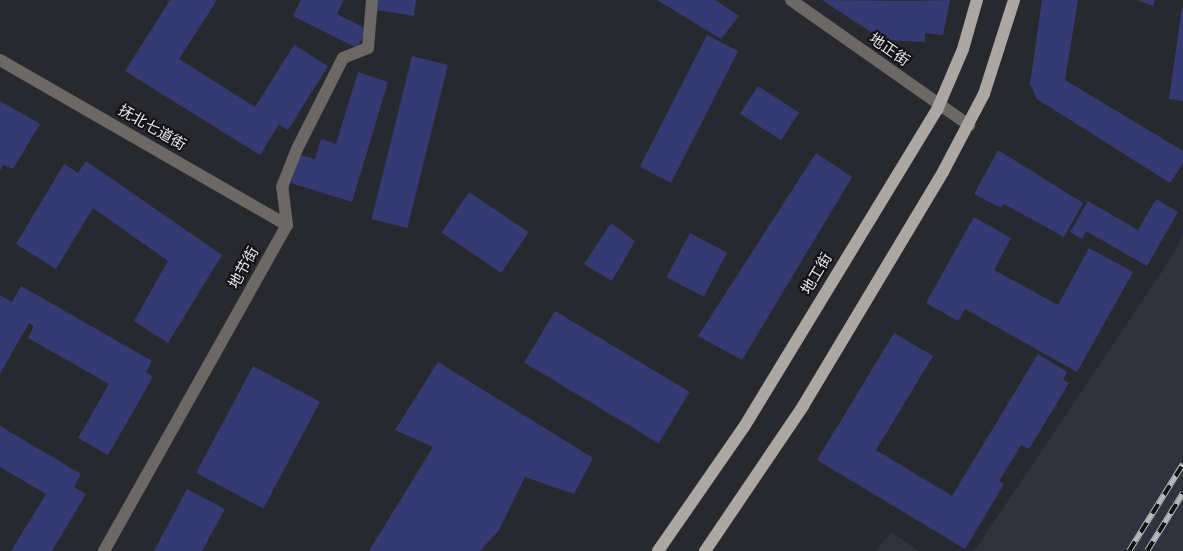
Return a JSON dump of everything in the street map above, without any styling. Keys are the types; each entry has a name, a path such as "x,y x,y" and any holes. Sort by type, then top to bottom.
{"main road":[{"name":"地工街","path":"658,551 744,427 939,105 960,58 977,0"},
{"path":"705,551 803,406 969,125 1000,56 1014,0"}],"street":[{"path":"287,225 282,187 343,58 368,48 372,0"},
{"name":"地正街","path":"791,0 969,125"},
{"name":"抚北七道街","path":"0,60 287,225"},
{"name":"地节街","path":"104,551 287,225"}],"shaded area":[{"path":"1183,234 1183,551 974,551 1172,257"},
{"path":"891,532 919,551 876,551"}],"building":[{"path":"170,0 217,0 179,59 255,107 294,45 328,66 288,130 279,124 260,155 125,71"},
{"path":"301,0 344,0 337,14 367,29 357,48 293,16"},
{"path":"378,0 416,0 414,16 377,10"},
{"path":"657,0 715,0 739,16 721,39"},
{"path":"822,0 950,0 943,35 925,33 925,42 883,40"},
{"path":"1042,0 1078,0 1065,80 1183,151 1183,163 1170,183 1037,99 1030,84"},
{"path":"1137,0 1155,0 1153,6"},
{"path":"1183,8 1183,101 1169,99"},
{"path":"707,35 738,51 671,183 640,167"},
{"path":"412,56 448,65 407,228 371,219"},
{"path":"358,72 388,82 352,202 291,183 300,155 315,159 321,139 336,144"},
{"path":"758,86 799,113 781,140 740,114"},
{"path":"0,101 40,124 13,169 3,165 0,171"},
{"path":"998,150 1083,203 1064,237 1004,204 1001,208 974,194"},
{"path":"816,153 852,177 742,360 698,336"},
{"path":"86,161 222,255 168,343 134,321 168,261 93,208 56,269 16,244 64,164 78,173"},
{"path":"469,192 529,232 501,273 442,233"},
{"path":"1156,199 1178,212 1147,266 1086,231 1082,239 1070,232 1088,201 1138,230"},
{"path":"974,217 1011,238 994,270 1058,305 1089,248 1133,272 1077,372 965,309 958,321 926,303"},
{"path":"611,223 635,241 612,281 584,264"},
{"path":"690,233 727,253 704,297 667,277"},
{"path":"21,286 152,361 146,372 153,377 108,455 78,438 109,384 28,338 34,326 29,323 0,374 0,295 12,302"},
{"path":"555,311 690,392 659,443 524,362"},
{"path":"894,333 933,356 876,450 952,496 1038,354 1067,372 1063,380 1069,383 1029,449 1021,445 999,481 1004,484 965,549 817,460"},
{"path":"438,362 593,458 574,494 525,477 499,530 480,551 369,551 433,447 395,430"},
{"path":"253,366 320,402 263,509 196,473"},
{"path":"0,426 81,474 74,487 86,494 52,551 11,551 46,494 0,467"},
{"path":"187,489 225,509 202,551 154,551"}],"railway":[{"path":"1129,551 1183,464"},
{"path":"1147,551 1183,493"}]}
